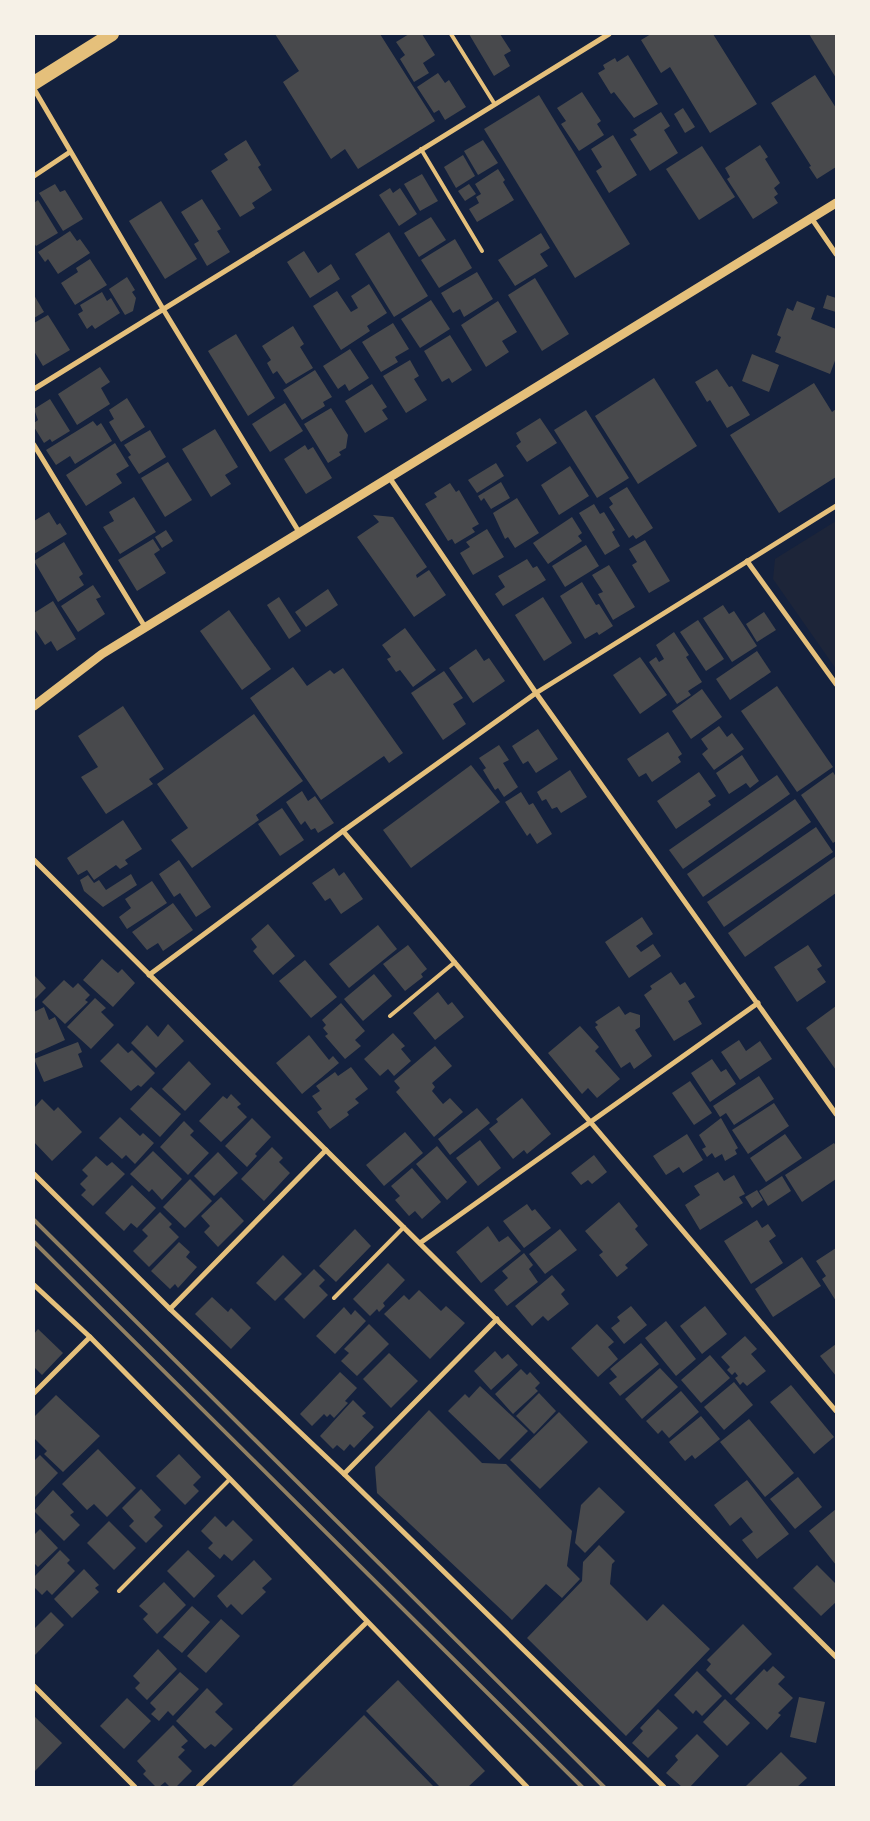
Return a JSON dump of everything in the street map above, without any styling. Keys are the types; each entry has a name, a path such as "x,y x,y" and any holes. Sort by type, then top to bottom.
{"highway":[{"path":"34,83 112,34"}],"street":[{"path":"34,389 494,103 610,34"},
{"path":"34,89 162,309 299,532"},
{"path":"34,176 70,152"},
{"path":"34,706 102,654 145,627 836,204"},
{"path":"812,219 836,254"},
{"path":"34,445 145,627"},
{"path":"388,477 536,693 836,1114"},
{"path":"149,975 343,831 536,693 836,506"},
{"path":"748,561 836,684"},
{"path":"343,831 836,1411"},
{"path":"34,860 836,1657"},
{"path":"420,1242 758,1003"},
{"path":"170,1309 326,1150"},
{"path":"34,1174 170,1309 344,1474 664,1787"},
{"path":"34,1285 90,1337 230,1479 527,1787"},
{"path":"344,1474 497,1319"},
{"path":"34,1394 90,1337"},
{"path":"198,1787 367,1622"},
{"path":"34,1686 135,1787"}],"lane":[{"path":"451,34 494,103"},
{"path":"421,149 482,251"},
{"path":"390,1016 455,962"},
{"path":"334,1298 404,1227"},
{"path":"119,1591 230,1479"}],"shaded area":[{"path":"836,521 836,669 773,579 775,559"}],"building":[{"path":"275,34 380,34 435,121 358,169 345,149 331,159 283,82 299,71"},
{"path":"409,34 422,34 435,55 423,63 429,73 414,82 400,59 405,55 396,42"},
{"path":"469,34 500,34 511,51 504,55 510,66 494,76"},
{"path":"651,34 713,34 757,104 710,133 670,67 661,73 641,40"},
{"path":"809,34 836,34 836,78"},
{"path":"628,55 658,104 634,118 614,92 611,94 598,73 605,69 603,65 615,58 617,62"},
{"path":"438,73 445,83 449,80 466,107 445,120 439,110 434,113 417,87"},
{"path":"815,75 836,108 836,167 817,179 809,167 811,166 771,103"},
{"path":"582,92 601,121 597,124 604,135 579,151 561,124 566,121 557,108"},
{"path":"539,95 630,244 575,278 484,129"},
{"path":"683,108 695,127 685,133 674,114"},
{"path":"661,112 670,126 664,130 678,153 650,171 630,139 637,135 633,130"},
{"path":"613,135 637,175 609,193 596,171 602,167 591,149"},
{"path":"246,140 261,165 258,167 272,190 252,203 255,208 240,217 211,171 228,160 224,154"},
{"path":"483,140 498,163 478,175 464,151"},
{"path":"760,145 768,157 765,159 780,183 774,188 778,194 774,197 778,203 753,219 727,179 730,177 725,168"},
{"path":"702,146 735,197 699,220 666,169"},
{"path":"463,155 475,176 456,188 444,167"},
{"path":"498,169 505,180 503,182 514,200 477,222 469,209 479,203 476,197 481,194 475,184"},
{"path":"422,174 438,201 420,211 404,184"},
{"path":"55,184 60,192 65,190 83,219 63,231 39,193"},
{"path":"469,184 476,194 465,201 458,191"},
{"path":"390,188 393,193 400,188 417,214 399,226 379,195"},
{"path":"202,199 221,229 217,231 230,252 207,266 194,244 199,241 181,212"},
{"path":"38,200 58,233 36,246 34,243 34,203"},
{"path":"161,201 197,259 165,279 129,221"},
{"path":"431,217 446,240 419,257 404,233"},
{"path":"70,231 77,241 80,239 90,253 58,274 48,259 45,262 38,252"},
{"path":"389,232 428,296 394,317 355,254"},
{"path":"541,233 550,248 540,254 548,266 515,286 498,260"},
{"path":"455,239 472,268 439,288 421,260"},
{"path":"304,251 318,273 331,264 340,279 310,298 287,262"},
{"path":"90,259 107,285 75,305 61,283 78,272 76,268"},
{"path":"477,272 493,299 464,317 460,309 453,313 441,293"},
{"path":"127,277 135,290 132,292 136,298 133,311 125,315 109,289"},
{"path":"535,278 569,334 542,351 508,295"},
{"path":"369,284 387,313 367,326 370,331 341,350 313,306 337,291 351,312 358,308 351,296"},
{"path":"102,292 107,301 111,298 120,313 95,329 92,325 87,329 78,314 83,311 80,305"},
{"path":"34,295 44,312 34,318"},
{"path":"827,295 836,298 836,312 823,308"},
{"path":"431,300 450,329 420,348 401,319"},
{"path":"498,301 517,332 502,341 509,352 486,367 461,325"},
{"path":"797,301 815,308 811,319 836,329 836,358 830,374 775,352 781,337 777,335 787,308 793,311"},
{"path":"48,315 70,350 43,366 34,351 34,323"},
{"path":"393,323 409,349 395,357 398,362 381,372 362,342"},
{"path":"293,326 304,344 300,347 313,368 286,384 277,371 273,374 267,363 271,360 262,346"},
{"path":"236,334 275,398 248,416 208,351"},
{"path":"450,335 472,370 452,383 449,378 442,382 424,351"},
{"path":"350,349 369,378 349,391 345,384 338,389 323,366"},
{"path":"752,354 779,365 769,392 742,381"},
{"path":"410,360 419,376 414,379 427,400 406,413 383,376"},
{"path":"100,367 110,382 101,388 110,404 77,425 58,394"},
{"path":"717,369 729,387 732,386 750,415 727,428 710,400 707,402 695,382"},
{"path":"315,370 332,397 323,402 325,406 302,420 283,390"},
{"path":"654,378 697,446 638,484 595,416"},
{"path":"814,383 832,412 836,409 836,477 779,513 730,435"},
{"path":"372,384 387,407 382,410 388,419 365,433 345,401"},
{"path":"127,398 145,427 121,442 109,422 114,419 109,410"},
{"path":"50,399 70,431 52,442 50,439 44,443 34,427 34,423 38,420 34,409"},
{"path":"285,403 303,431 270,452 252,424"},
{"path":"331,408 348,435 346,448 339,452 341,455 328,463 304,424"},
{"path":"586,410 629,478 597,498 554,430"},
{"path":"540,418 557,443 527,462 516,446 521,442 516,433"},
{"path":"93,421 97,426 101,423 112,441 75,464 70,456 56,465 46,450"},
{"path":"215,429 238,467 225,475 231,484 211,497 182,449"},
{"path":"150,430 166,457 139,474 128,457 131,455 124,445"},
{"path":"115,443 129,466 116,474 122,483 86,506 66,475"},
{"path":"305,445 308,450 313,447 332,478 306,494 284,459"},
{"path":"168,462 192,500 165,517 141,478"},
{"path":"496,463 504,476 477,493 468,480"},
{"path":"570,466 589,496 559,515 541,485"},
{"path":"501,482 510,498 491,509 484,498 481,501 478,496"},
{"path":"450,483 456,492 459,490 479,524 472,528 475,532 455,544 452,539 448,541 425,504 437,497 434,493"},
{"path":"627,487 653,528 636,539 633,535 629,538 609,507 613,504 609,498"},
{"path":"134,497 156,532 120,554 103,527 114,521 109,512"},
{"path":"517,498 539,533 515,548 508,537 505,539 493,513"},
{"path":"594,504 600,514 604,512 615,530 612,532 620,546 605,555 579,513"},
{"path":"49,512 57,525 60,523 67,534 34,554 34,521"},
{"path":"373,515 393,517 427,567 416,575 417,578 429,570 446,595 414,617 357,537 379,522"},
{"path":"572,517 582,533 578,536 582,541 548,564 533,543"},
{"path":"487,529 504,557 473,575 460,553 470,547 466,542"},
{"path":"166,530 173,541 162,548 155,537"},
{"path":"153,539 160,550 154,554 166,573 137,591 118,560"},
{"path":"645,540 670,581 649,593 632,565 637,562 629,549"},
{"path":"64,542 83,574 79,577 84,585 58,602 34,561"},
{"path":"586,545 599,566 565,587 552,566"},
{"path":"527,559 533,568 537,566 546,580 503,606 495,594 505,587 498,576"},
{"path":"609,565 635,607 613,620 598,594 603,592 592,575"},
{"path":"582,582 596,605 599,604 613,626 599,635 597,632 585,639 560,596"},
{"path":"93,585 101,597 96,599 105,614 78,632 61,606"},
{"path":"328,589 338,605 306,627 295,612"},
{"path":"279,597 301,631 289,639 267,605"},
{"path":"543,597 572,643 544,661 515,615"},
{"path":"53,601 76,639 57,651 51,641 45,645 34,628 34,613"},
{"path":"723,605 729,614 734,611 757,646 732,662 703,618"},
{"path":"229,610 271,669 242,690 200,631"},
{"path":"764,612 776,630 757,642 746,624"},
{"path":"698,620 724,659 706,671 680,632"},
{"path":"405,628 436,670 413,687 400,670 396,672 387,659 391,657 382,645"},
{"path":"674,632 689,655 686,657 702,682 688,691 691,695 677,704 649,662 656,657 659,662 664,659 656,645"},
{"path":"476,649 484,661 489,658 505,681 473,703 449,668"},
{"path":"757,651 771,672 730,700 716,679"},
{"path":"640,657 667,695 640,714 613,675"},
{"path":"293,667 307,686 330,670 334,674 343,668 403,753 389,763 384,756 321,800 250,698"},
{"path":"444,671 463,698 453,704 466,724 443,740 411,693"},
{"path":"777,686 833,767 797,792 741,711"},
{"path":"702,689 722,717 691,739 672,711"},
{"path":"123,706 164,769 149,779 153,784 106,814 81,777 98,767 78,736"},
{"path":"254,714 303,781 256,815 259,820 192,868 171,840 188,828 157,784"},
{"path":"719,726 727,737 732,733 744,749 714,770 702,754 708,749 701,739"},
{"path":"538,729 558,759 536,773 528,761 523,764 512,746"},
{"path":"668,732 682,754 678,757 681,762 652,782 646,773 639,777 627,759"},
{"path":"499,745 509,760 503,763 518,787 504,797 498,788 495,790 483,770 486,768 479,758"},
{"path":"742,755 759,781 750,788 746,783 729,794 716,773"},
{"path":"471,765 500,802 411,868 383,830"},
{"path":"570,770 587,797 561,813 557,807 552,809 546,799 542,801 537,792"},
{"path":"699,772 716,796 708,801 711,805 676,829 657,801"},
{"path":"833,772 836,777 836,841 833,843 801,795"},
{"path":"777,775 790,794 683,869 669,850"},
{"path":"302,791 308,801 315,796 334,823 318,833 315,828 311,830 305,821 301,825 286,802"},
{"path":"521,792 529,805 533,803 552,834 537,844 530,833 527,836 505,802"},
{"path":"795,799 811,822 703,897 687,874"},
{"path":"282,808 304,840 280,856 258,824"},
{"path":"123,820 142,849 125,860 128,864 120,869 116,865 94,880 87,870 78,875 67,858"},
{"path":"816,827 833,852 724,927 707,902"},
{"path":"836,856 836,893 745,957 728,933"},
{"path":"179,860 211,907 196,917 180,893 174,897 159,874"},
{"path":"334,868 339,876 344,872 363,899 341,914 330,898 325,901 312,883"},
{"path":"131,874 137,885 103,907 84,891 80,880 88,875 94,883 99,880 106,890"},
{"path":"152,881 167,903 127,929 119,917 131,908 125,899"},
{"path":"173,903 193,930 163,951 158,943 147,950 132,932"},
{"path":"642,917 653,934 636,946 641,952 653,944 661,956 629,978 605,942"},
{"path":"268,924 295,956 273,975 253,951 257,947 251,939"},
{"path":"378,925 397,949 349,988 329,964"},
{"path":"408,945 427,969 421,974 423,977 405,991 383,964"},
{"path":"808,945 822,966 817,969 826,982 797,1002 774,967"},
{"path":"102,959 118,973 122,969 135,983 113,1007 83,980"},
{"path":"305,960 337,997 311,1018 279,981"},
{"path":"671,972 680,985 685,982 695,997 688,1001 702,1024 674,1041 644,995 652,989 650,986"},
{"path":"374,974 392,996 363,1021 344,999"},
{"path":"34,975 46,988 34,1000"},
{"path":"64,980 73,988 78,983 90,995 85,1000 88,1002 65,1024 42,1002"},
{"path":"438,992 448,1005 452,1002 464,1017 435,1040 413,1013"},
{"path":"95,998 106,1008 101,1012 114,1025 91,1049 67,1027"},
{"path":"341,1003 365,1031 355,1040 361,1046 345,1059 325,1036 328,1034 323,1028 326,1025 322,1020"},
{"path":"619,1006 625,1015 630,1012 640,1015 640,1027 635,1030 652,1056 634,1069 630,1062 621,1068 595,1027 598,1025 595,1022"},
{"path":"836,1006 836,1070 806,1028"},
{"path":"44,1007 49,1020 55,1017 65,1040 34,1054 34,1012"},
{"path":"168,1024 184,1041 156,1068 131,1043 147,1025 158,1037"},
{"path":"580,1026 599,1047 595,1051 620,1079 597,1098 588,1088 582,1094 548,1053"},
{"path":"393,1033 405,1046 401,1049 411,1061 394,1076 388,1069 380,1076 364,1059"},
{"path":"309,1035 329,1060 333,1056 339,1063 302,1094 276,1063"},
{"path":"739,1040 746,1051 760,1041 772,1059 740,1080 721,1052"},
{"path":"78,1042 82,1052 78,1054 83,1067 44,1082 34,1059"},
{"path":"118,1043 128,1053 132,1050 155,1073 141,1087 138,1085 131,1091 100,1061"},
{"path":"435,1046 452,1066 432,1083 435,1087 432,1091 443,1104 450,1098 463,1112 434,1137 396,1092 400,1088 394,1081"},
{"path":"712,1059 721,1072 726,1069 736,1084 710,1102 691,1073"},
{"path":"189,1061 211,1084 185,1111 162,1089"},
{"path":"351,1067 368,1089 355,1099 359,1103 347,1112 349,1115 330,1129 317,1112 322,1109 312,1096 320,1091 316,1086 335,1072 338,1076"},
{"path":"759,1076 774,1099 734,1125 726,1113 720,1117 713,1106"},
{"path":"690,1081 712,1113 694,1125 672,1093"},
{"path":"151,1087 181,1114 160,1137 130,1109"},
{"path":"231,1094 241,1104 237,1107 247,1117 221,1142 199,1121 223,1096 227,1099"},
{"path":"522,1098 551,1134 527,1154 524,1150 513,1159 489,1129 498,1122 496,1119"},
{"path":"42,1099 54,1111 58,1107 82,1132 52,1161 34,1142 34,1108"},
{"path":"774,1103 789,1126 748,1154 732,1130"},
{"path":"477,1108 490,1123 450,1155 438,1139"},
{"path":"120,1117 140,1136 143,1133 154,1143 135,1164 126,1155 122,1159 99,1138"},
{"path":"252,1118 271,1137 255,1154 257,1156 247,1167 225,1146"},
{"path":"721,1118 738,1148 735,1150 737,1154 725,1161 722,1154 715,1158 712,1153 707,1157 702,1149 706,1147 699,1135"},
{"path":"184,1121 194,1131 190,1135 209,1153 188,1175 160,1147"},
{"path":"405,1132 423,1153 384,1186 366,1165"},
{"path":"687,1134 703,1160 683,1173 679,1167 666,1175 653,1156"},
{"path":"785,1134 802,1158 766,1182 750,1158"},
{"path":"480,1140 501,1168 478,1186 456,1158"},
{"path":"834,1143 836,1146 836,1179 802,1202 785,1175"},
{"path":"437,1146 467,1182 447,1200 416,1164"},
{"path":"272,1147 283,1158 279,1162 290,1173 264,1201 241,1179"},
{"path":"153,1151 182,1179 162,1200 152,1189 149,1192 130,1174"},
{"path":"218,1152 238,1173 214,1196 194,1176"},
{"path":"594,1155 607,1172 592,1184 588,1180 581,1185 571,1173"},
{"path":"96,1156 107,1166 112,1162 125,1174 93,1206 81,1195 86,1190 80,1184 88,1176 82,1170"},
{"path":"412,1168 441,1202 422,1219 415,1211 409,1216 395,1200 400,1196 391,1186"},
{"path":"718,1172 724,1181 734,1175 745,1194 739,1197 743,1203 700,1230 685,1205 700,1195 694,1186"},
{"path":"782,1176 791,1191 768,1206 759,1191"},
{"path":"190,1179 212,1201 185,1228 163,1207"},
{"path":"132,1185 156,1208 137,1228 131,1223 124,1231 105,1213"},
{"path":"757,1190 763,1200 752,1208 745,1197"},
{"path":"221,1197 244,1221 218,1247 204,1232 210,1226 201,1216"},
{"path":"619,1202 638,1226 635,1229 648,1245 625,1265 628,1268 617,1277 599,1255 603,1252 585,1231"},
{"path":"527,1204 532,1211 535,1209 551,1228 524,1248 503,1221"},
{"path":"160,1212 172,1224 169,1227 179,1237 149,1267 133,1251 148,1236 142,1230"},
{"path":"757,1220 762,1228 768,1224 776,1236 769,1241 783,1263 751,1284 724,1241"},
{"path":"488,1226 499,1242 508,1236 521,1251 481,1283 456,1252"},
{"path":"355,1229 371,1246 336,1282 319,1266"},
{"path":"560,1229 577,1250 545,1274 529,1254"},
{"path":"179,1242 190,1252 186,1257 197,1267 178,1288 175,1284 170,1289 151,1271"},
{"path":"836,1248 836,1301 822,1279 826,1276 816,1261"},
{"path":"524,1253 533,1265 529,1269 538,1282 507,1306 494,1290 508,1278 502,1271"},
{"path":"283,1255 302,1274 275,1301 256,1283"},
{"path":"802,1257 821,1286 773,1317 755,1289"},
{"path":"388,1263 405,1280 383,1303 385,1306 379,1312 377,1309 370,1316 353,1299"},
{"path":"314,1269 325,1280 319,1286 328,1295 304,1319 284,1299"},
{"path":"552,1275 565,1290 561,1294 569,1304 548,1321 543,1316 532,1326 515,1306"},
{"path":"419,1290 441,1311 446,1306 465,1323 430,1359 384,1314 404,1295 409,1300"},
{"path":"212,1297 228,1312 231,1308 251,1328 231,1349 195,1314"},
{"path":"631,1306 647,1325 624,1344 611,1328 620,1321 617,1317"},
{"path":"705,1306 727,1334 702,1354 680,1326"},
{"path":"344,1307 351,1315 355,1310 366,1321 335,1354 316,1336"},
{"path":"666,1321 696,1359 676,1376 645,1338"},
{"path":"369,1324 389,1344 357,1376 341,1361 349,1353 344,1349"},
{"path":"597,1324 614,1342 608,1347 618,1359 598,1377 571,1348"},
{"path":"38,1329 63,1353 42,1375 34,1367 34,1334"},
{"path":"745,1336 757,1349 751,1354 766,1371 747,1386 743,1382 740,1385 735,1378 738,1376 735,1372 732,1375 727,1370 730,1367 721,1357"},
{"path":"641,1343 659,1364 620,1396 609,1383 617,1377 610,1369"},
{"path":"836,1344 836,1376 820,1356"},
{"path":"495,1351 502,1359 508,1354 518,1365 491,1390 474,1371"},
{"path":"389,1353 418,1381 391,1408 363,1379"},
{"path":"710,1355 730,1378 701,1403 681,1380"},
{"path":"660,1368 678,1387 642,1419 625,1399"},
{"path":"521,1369 527,1375 530,1372 540,1383 535,1388 538,1391 513,1414 495,1394"},
{"path":"340,1372 357,1388 345,1401 348,1403 334,1418 330,1414 327,1417 324,1414 312,1426 300,1414"},
{"path":"734,1382 753,1405 724,1430 704,1407"},
{"path":"791,1385 834,1437 814,1454 770,1402"},
{"path":"480,1386 528,1431 499,1460 448,1411 465,1394 469,1398"},
{"path":"681,1391 699,1412 669,1438 662,1430 658,1434 646,1421"},
{"path":"539,1393 556,1411 534,1434 516,1416"},
{"path":"56,1395 100,1436 63,1472 44,1454 47,1451 34,1438 34,1417"},
{"path":"353,1400 366,1413 362,1416 374,1427 354,1448 350,1444 344,1451 337,1445 333,1449 320,1436"},
{"path":"429,1410 482,1463 506,1464 572,1531 567,1566 580,1579 562,1598 546,1584 512,1620 377,1493 375,1467"},
{"path":"559,1412 588,1442 540,1489 510,1460"},
{"path":"701,1416 720,1439 695,1459 692,1455 685,1461 669,1442"},
{"path":"749,1419 794,1473 765,1497 720,1442"},
{"path":"98,1449 136,1488 107,1517 94,1504 87,1510 62,1484"},
{"path":"179,1454 201,1477 193,1485 199,1491 185,1505 156,1476"},
{"path":"40,1455 58,1473 34,1498 34,1461"},
{"path":"798,1477 822,1507 795,1529 770,1499"},
{"path":"747,1480 789,1534 757,1559 742,1540 753,1532 741,1517 730,1526 714,1505"},
{"path":"599,1487 625,1512 585,1553 575,1543 581,1505"},
{"path":"141,1489 161,1510 154,1517 163,1526 146,1543 129,1526 134,1521 122,1508"},
{"path":"53,1490 74,1512 70,1515 80,1525 64,1541 34,1511"},
{"path":"836,1509 836,1565 809,1531"},
{"path":"215,1516 226,1527 233,1520 253,1540 232,1561 224,1554 220,1559 208,1548 213,1543 201,1531"},
{"path":"109,1521 136,1548 114,1570 87,1543"},
{"path":"40,1529 58,1548 38,1567 34,1563 34,1535"},
{"path":"599,1545 615,1561 612,1564 610,1584 647,1621 663,1604 710,1649 626,1736 527,1638 582,1581 583,1562"},
{"path":"60,1550 70,1560 67,1563 75,1571 52,1595 47,1590 42,1595 34,1587 34,1577"},
{"path":"188,1550 215,1576 194,1598 167,1571"},
{"path":"254,1560 272,1579 262,1588 266,1592 242,1615 231,1604 227,1608 217,1596"},
{"path":"817,1565 836,1584 836,1602 821,1616 793,1588"},
{"path":"84,1569 99,1585 95,1588 99,1592 72,1618 54,1599"},
{"path":"164,1582 186,1605 157,1634 143,1619 148,1614 139,1606"},
{"path":"192,1606 210,1622 182,1653 163,1637"},
{"path":"51,1612 64,1625 34,1656 34,1629"},
{"path":"221,1619 240,1636 206,1673 187,1656"},
{"path":"743,1624 772,1654 731,1695 706,1670 711,1664 707,1660"},
{"path":"158,1649 177,1669 147,1700 135,1688 140,1683 133,1676"},
{"path":"773,1666 785,1677 778,1684 793,1698 778,1713 781,1715 767,1730 735,1699 764,1669 767,1672"},
{"path":"697,1671 722,1696 702,1716 696,1710 693,1714 674,1695"},
{"path":"180,1672 199,1689 173,1716 168,1711 159,1721 151,1714 156,1709 150,1703"},
{"path":"398,1680 485,1771 468,1787 440,1787 366,1711"},
{"path":"207,1688 223,1704 215,1712 233,1729 215,1747 211,1744 205,1749 176,1721"},
{"path":"799,1697 825,1702 816,1743 790,1737"},
{"path":"127,1698 151,1721 124,1749 100,1726"},
{"path":"725,1699 750,1723 727,1746 703,1722"},
{"path":"658,1709 678,1728 648,1758 632,1743 643,1731 640,1728"},
{"path":"364,1715 434,1787 291,1787"},
{"path":"34,1716 62,1743 34,1772"},
{"path":"173,1725 188,1741 181,1747 185,1750 178,1757 192,1771 176,1787 170,1787 165,1782 156,1787 143,1774 146,1771 137,1761"},
{"path":"697,1734 719,1756 690,1787 682,1787 666,1773 678,1760 675,1756"},
{"path":"781,1752 807,1778 797,1787 745,1787"}],"railway":[{"path":"34,1220 604,1787"},
{"path":"34,1242 582,1787"}]}
